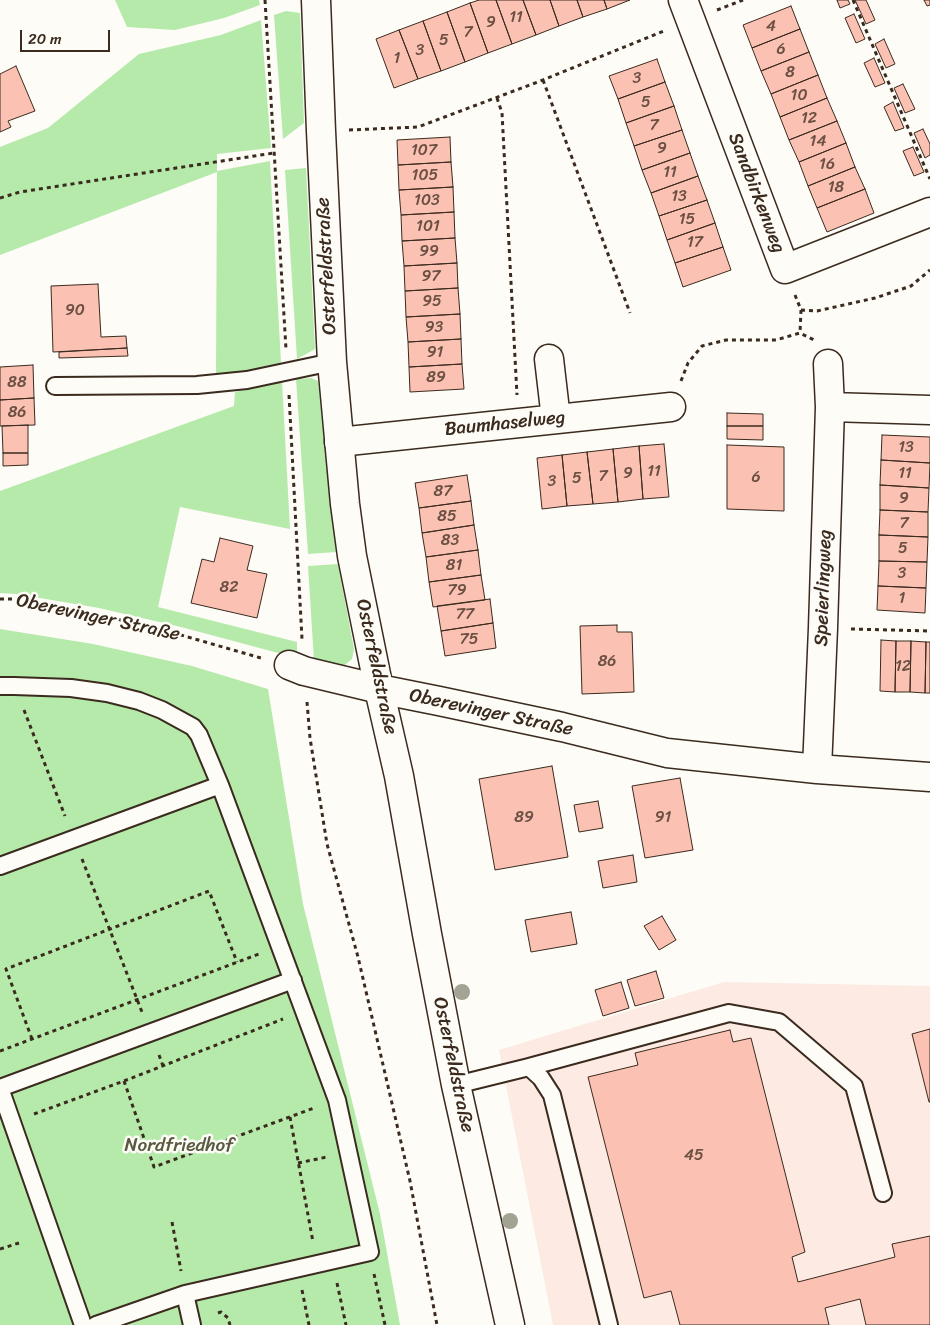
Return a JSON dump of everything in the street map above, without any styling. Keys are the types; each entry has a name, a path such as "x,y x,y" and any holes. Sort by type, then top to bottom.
{"street":[{"name":"Osterfeldstraße","path":"318,1 321,131 332,362 345,504 352,556 379,689 400,776 427,934 456,1085 510,1325"},
{"name":"Sandbirkenweg","path":"686,10 785,269 930,212"},
{"path":"548,358 556,419"},
{"name":"Speierlingweg","path":"817,768 830,407 828,364"},
{"name":"Baumhaselweg","path":"340,442 671,407"},
{"path":"830,407 930,410"},
{"name":"Oberevinger Straße","path":"289,665 304,671 379,689 562,727 667,753 930,777"}],"lane":[{"path":"54,386 197,385 247,380 332,362"},
{"path":"7,686 71,688 139,700 162,710 193,728 199,735 220,785 337,1100 370,1252 185,1294 96,1325"},
{"path":"0,866 220,785"},
{"path":"83,1325 0,1088 293,980"},
{"path":"456,1085 729,1013 778,1022 854,1086 883,1193"},
{"path":"529,1067 541,1078 552,1095 609,1325"},
{"path":"185,1294 192,1325"}],"path":[{"path":"265,0 266,12"},
{"path":"321,131 418,127 543,80 686,10 743,0"},
{"path":"853,0 930,180"},
{"path":"543,80 630,313"},
{"path":"497,98 502,113 517,391"},
{"path":"0,198 20,192 274,153"},
{"path":"801,310 817,311 875,298 911,286 930,270"},
{"path":"671,407 688,363 702,346 726,340 776,340 800,333 800,319"},
{"name":"Oberevinger Straße","path":"0,599 12,599 66,608 153,627 289,665"},
{"path":"868,630 930,631"},
{"path":"7,686 74,839 163,1066"},
{"path":"32,1039 6,970 208,891 237,962"},
{"path":"0,1051 280,946"},
{"path":"12,1122 124,1081 304,1010"},
{"path":"124,1081 154,1167 337,1100"},
{"path":"290,1117 325,1262 346,1325"},
{"path":"172,1222 185,1294"},
{"path":"0,1249 18,1243"},
{"path":"370,1252 385,1325"},
{"path":"298,1268 309,1325"}],"shaded area":[{"path":"724,982 930,986 930,1325 553,1325 499,1050"}],"green space":[{"path":"115,0 259,0 260,5 224,18 175,30 127,27"},
{"path":"286,11 300,13 304,123 283,139 274,15"},
{"path":"261,20 271,148 217,154 217,171 270,161 281,363 244,372 216,373 217,172 0,255 0,147 48,128 139,54 221,35"},
{"path":"306,168 315,349 297,359 285,170"},
{"path":"311,378 318,381 336,552 308,554 296,379"},
{"path":"282,381 290,529 180,507 158,607 297,642 297,658 181,627 99,608 0,593 0,491 234,406 235,392"},
{"path":"338,564 354,649 352,659 345,665 335,666 314,661 308,566"},
{"name":"Nordfriedhof","path":"0,629 93,644 192,666 268,689 303,904 380,1214 400,1325 0,1325"}],"building":[{"path":"479,0 496,0 512,44 488,53 470,3"},
{"path":"496,0 523,0 536,35 512,44"},
{"path":"523,0 550,0 559,26 536,35"},
{"path":"550,0 577,0 583,17 559,26"},
{"path":"577,0 604,0 607,9 583,17"},
{"path":"604,0 630,0 607,9"},
{"path":"837,0 848,0 850,4 840,8"},
{"path":"855,0 866,0 875,20 866,24"},
{"path":"924,0 930,0 930,5 927,6"},
{"path":"470,3 488,53 465,62 447,12"},
{"path":"791,6 800,29 752,48 743,25"},
{"path":"447,12 465,62 441,71 423,21"},
{"path":"854,14 865,39 856,43 845,18"},
{"path":"423,21 441,71 418,79 399,30"},
{"path":"800,29 809,52 761,71 752,48"},
{"path":"399,30 418,79 394,88 376,39"},
{"path":"884,39 895,64 886,68 875,44"},
{"path":"809,52 818,75 771,94 761,71"},
{"path":"874,58 885,83 875,87 864,63"},
{"path":"657,59 665,82 618,99 609,76"},
{"path":"16,66 35,111 8,121 11,127 0,132 0,74"},
{"path":"818,75 827,98 780,117 771,94"},
{"path":"665,82 674,106 626,123 618,99"},
{"path":"903,84 915,109 905,113 894,88"},
{"path":"827,98 837,121 789,140 780,117"},
{"path":"893,102 904,128 895,131 884,107"},
{"path":"674,106 682,130 634,146 626,123"},
{"path":"837,121 846,143 799,162 789,140"},
{"path":"923,129 930,144 930,155 925,158 914,133"},
{"path":"682,130 690,153 642,170 634,146"},
{"path":"450,137 451,162 398,165 397,140"},
{"path":"846,143 855,167 808,186 799,162"},
{"path":"913,147 924,172 914,176 903,151"},
{"path":"690,153 698,176 651,193 642,170"},
{"path":"451,162 453,187 399,190 398,165"},
{"path":"855,167 865,189 817,208 808,186"},
{"path":"698,176 707,200 659,216 651,193"},
{"path":"453,187 454,212 401,215 399,190"},
{"path":"865,189 874,213 827,232 817,208"},
{"path":"707,200 715,223 667,240 659,216"},
{"path":"454,212 455,238 402,241 401,215"},
{"path":"715,223 723,247 675,263 667,240"},
{"path":"455,238 457,263 404,266 402,241"},
{"path":"723,247 731,270 683,287 675,263"},
{"path":"457,263 458,288 405,291 404,266"},
{"path":"98,284 101,337 126,336 127,348 53,352 51,286"},
{"path":"458,288 460,314 406,317 405,291"},
{"path":"460,314 461,339 408,342 406,317"},
{"path":"461,339 462,364 409,367 408,342"},
{"path":"127,348 128,356 59,358 59,352"},
{"path":"462,364 464,389 410,392 409,367"},
{"path":"33,365 34,398 0,400 0,367"},
{"path":"34,398 35,425 0,426 0,400"},
{"path":"727,413 763,414 763,426 727,426"},
{"path":"28,425 28,453 3,453 2,426"},
{"path":"727,426 763,426 763,440 727,439"},
{"path":"882,435 930,437 930,463 881,460"},
{"path":"664,444 669,497 643,499 639,446"},
{"path":"727,445 784,447 784,511 727,509"},
{"path":"639,446 643,499 618,502 613,449"},
{"path":"613,449 618,502 593,504 587,452"},
{"path":"587,452 593,504 567,506 562,455"},
{"path":"3,453 28,453 28,465 3,466"},
{"path":"562,455 567,506 542,509 537,458"},
{"path":"881,460 930,463 929,488 880,485"},
{"path":"467,475 471,501 419,508 415,483"},
{"path":"880,485 929,488 928,512 880,510"},
{"path":"471,501 474,525 422,533 419,508"},
{"path":"880,510 928,512 928,537 879,535"},
{"path":"474,525 478,550 426,557 422,533"},
{"path":"879,535 928,537 927,562 879,561"},
{"path":"220,538 253,546 247,570 267,574 257,618 191,603 202,559 214,562"},
{"path":"478,550 481,575 429,582 426,557"},
{"path":"879,561 927,562 926,588 878,586"},
{"path":"481,575 485,600 433,607 429,582"},
{"path":"878,586 926,588 925,613 877,610"},
{"path":"490,599 493,623 441,631 437,606"},
{"path":"493,623 496,648 445,656 441,631"},
{"path":"617,625 617,632 632,632 634,692 582,694 580,626"},
{"path":"881,640 896,641 895,692 880,691"},
{"path":"896,641 911,641 910,692 895,692"},
{"path":"911,641 926,642 925,693 910,692"},
{"path":"926,642 930,642 930,693 925,693"},
{"path":"552,766 568,857 495,870 479,779"},
{"path":"680,778 693,850 645,858 632,786"},
{"path":"598,801 603,828 579,832 574,805"},
{"path":"633,855 637,882 603,888 598,861"},
{"path":"571,912 577,944 531,952 525,920"},
{"path":"662,916 676,940 659,950 644,926"},
{"path":"656,971 664,998 635,1006 627,980"},
{"path":"621,982 629,1008 603,1016 595,990"},
{"path":"930,1029 930,1102 929,1102 912,1034"},
{"path":"730,1030 733,1042 751,1038 805,1252 792,1257 798,1282 895,1257 892,1244 930,1236 930,1325 866,1325 860,1299 825,1308 829,1325 680,1325 671,1291 644,1298 588,1077 638,1065 635,1053"}]}
